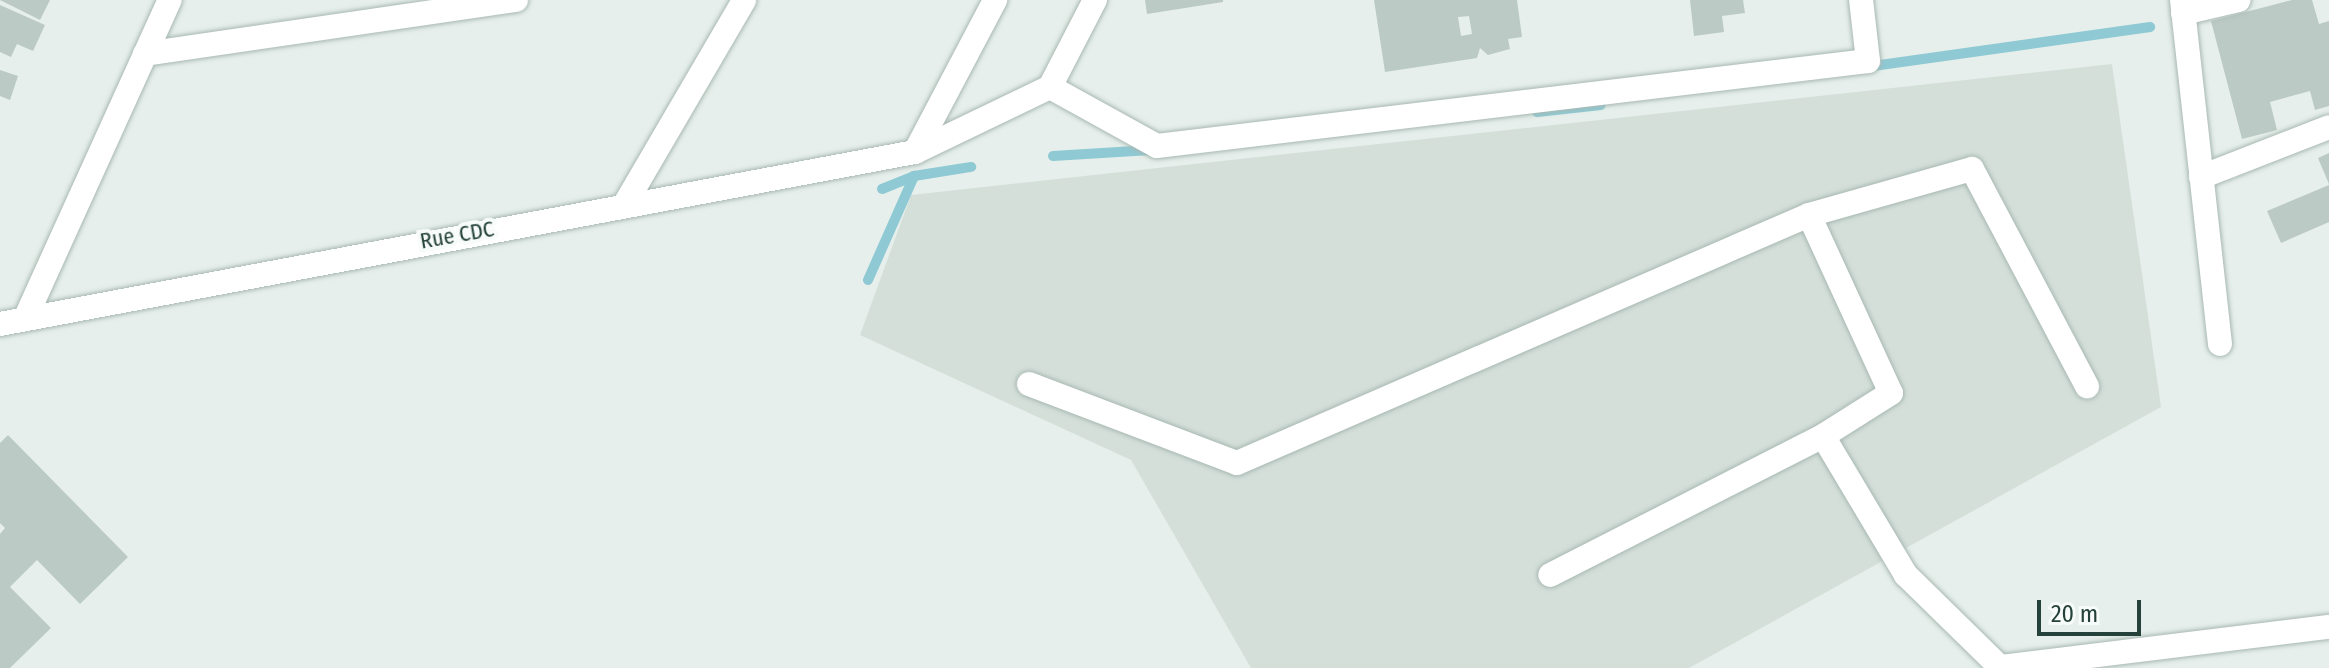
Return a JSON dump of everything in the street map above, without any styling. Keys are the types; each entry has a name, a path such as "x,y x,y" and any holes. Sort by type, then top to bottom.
{"street":[{"path":"25,319 170,0"},
{"path":"145,54 516,0"},
{"path":"625,204 744,0"},
{"path":"915,152 995,0"},
{"path":"1095,0 1050,87 1157,146 1868,61 1861,0"},
{"path":"2220,344 2182,7 2239,0"},
{"name":"Rue CDC","path":"0,324 625,204 915,152 1050,87"},
{"path":"2201,177 2329,127"},
{"path":"1029,384 1237,463 1809,215 1972,169 2087,386"},
{"path":"1550,575 1823,436 1891,393 1809,215"},
{"path":"1823,436 1906,575 2001,667 2329,627"}],"shaded area":[{"path":"2112,64 2161,407 1689,668 1251,668 1131,460 860,335 911,195"}],"building":[{"path":"0,0 50,0 40,20"},
{"path":"1145,0 1223,0 1223,2 1147,14"},
{"path":"1374,0 1517,0 1522,37 1508,39 1510,49 1488,55 1480,48 1477,58 1385,72","holes":["1469,16 1472,34 1461,36 1458,17"]},
{"path":"1690,0 1743,0 1745,13 1722,16 1724,32 1694,36"},
{"path":"2292,0 2312,0 2319,24 2329,21 2329,106 2315,110 2310,91 2270,102 2277,130 2242,139 2211,21"},
{"path":"0,5 45,25 33,51 17,44 11,57 0,52"},
{"path":"0,70 18,76 10,100 0,96"},
{"path":"2329,153 2329,184 2318,158"},
{"path":"2329,185 2329,222 2281,243 2267,211"},
{"path":"8,435 128,557 80,604 37,560 10,587 51,628 10,668 0,668 0,534 5,528 0,523 0,443"}],"waterway":[{"path":"1866,67 2150,27"},
{"path":"1537,112 1601,105"},
{"path":"1053,156 1151,150"},
{"path":"882,189 914,176 971,167"},
{"path":"868,280 914,176"}]}
